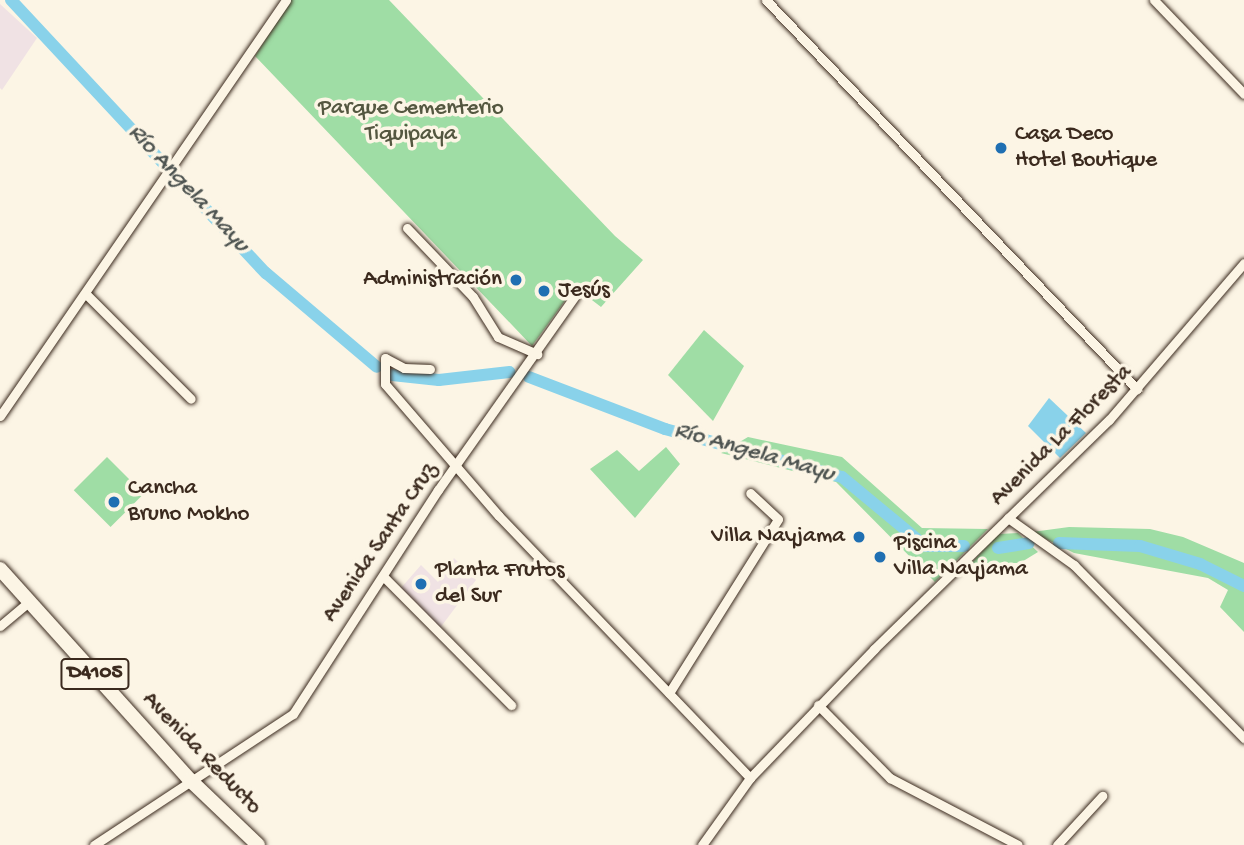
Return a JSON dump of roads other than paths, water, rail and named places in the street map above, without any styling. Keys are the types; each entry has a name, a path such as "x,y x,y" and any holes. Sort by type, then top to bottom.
{"main road":[{"name":"Avenida Reducto","path":"0,569 190,779 258,845"}],"street":[{"path":"0,416 86,294 169,165 286,0"},
{"path":"765,0 1137,389"},
{"path":"1154,0 1244,94"},
{"path":"407,228 473,297 498,337 537,354"},
{"name":"Avenida La Floresta","path":"702,845 750,778 818,705 1137,389 1244,263"},
{"path":"86,294 191,399"},
{"name":"Avenida Santa Cruz","path":"94,845 190,779 293,714 456,467 575,296"},
{"path":"430,369 404,368 385,358 385,384 456,467 750,778"},
{"path":"669,693 778,519 750,493"},
{"path":"1008,518 1041,546 1074,565 1244,738"},
{"path":"383,576 511,705"},
{"path":"0,626 30,601"},
{"path":"818,705 890,778 1018,845"},
{"path":"1057,845 1102,796"}],"water":[{"path":"1049,398 1086,433 1060,458 1028,426"}],"waterway":[{"name":"Río Angela Mayu","path":"11,0 266,273 377,367"},
{"name":"Río Angela Mayu","path":"392,375 439,380 510,372"},
{"name":"Río Angela Mayu","path":"529,377 665,429 842,477 925,546 964,546"},
{"name":"Río Angela Mayu","path":"998,548 1029,543"},
{"name":"Río Angela Mayu","path":"1059,543 1140,546 1200,564 1244,586"}],"place":[{"name":"Casa Deco Hotel Boutique","path":"1001,148"},
{"name":"Administración","path":"516,280"},
{"name":"Jesús","path":"544,291"},
{"name":"Cancha Bruno Mokho","path":"114,502"},
{"name":"Villa Nayjama","path":"859,537"},
{"name":"Piscina Villa Nayjama","path":"880,557"},
{"name":"Planta Frutos del Sur","path":"421,584"}],"park label":[{"name":"Parque Cementerio Tiquipaya","path":"411,122"}]}
